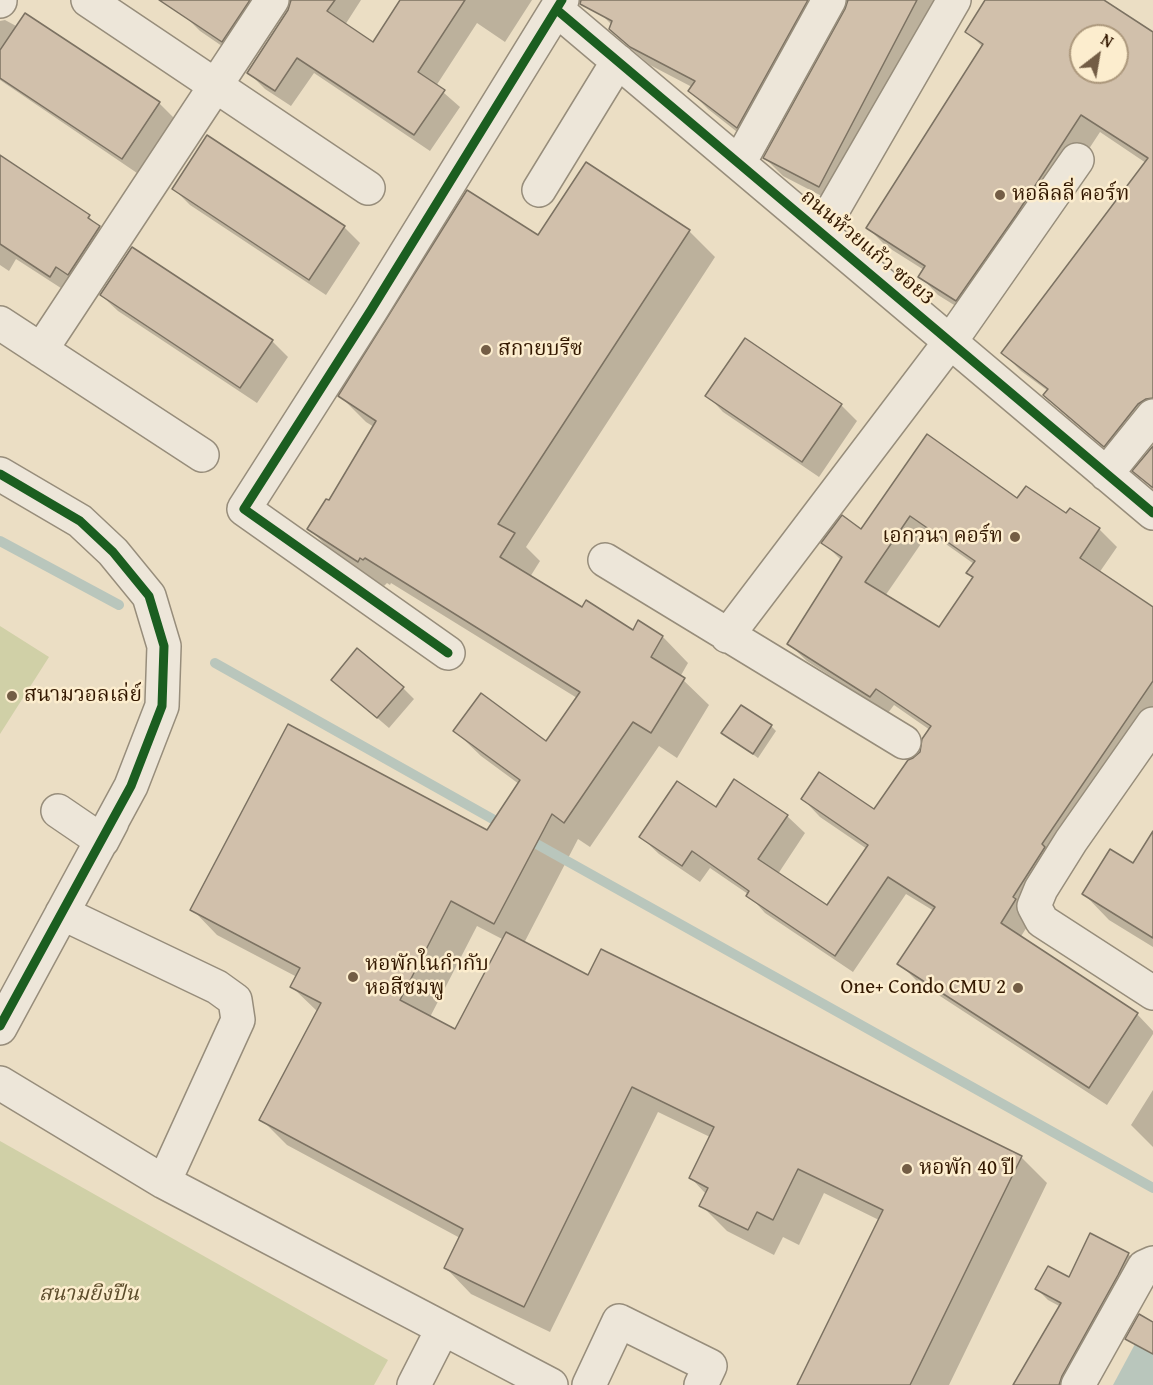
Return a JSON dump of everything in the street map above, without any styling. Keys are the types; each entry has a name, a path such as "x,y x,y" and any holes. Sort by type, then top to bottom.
{"street":[{"path":"88,0 368,188"},
{"path":"41,350 272,0"},
{"path":"739,163 829,0"},
{"path":"820,232 954,0"},
{"path":"448,653 244,509 371,310 560,5"},
{"name":"ถนนห้วยแก้ว ซอย3","path":"560,5 618,62 1153,513"},
{"path":"539,190 618,62"},
{"path":"727,636 950,342 1077,160"},
{"path":"0,323 202,455"},
{"path":"1106,474 1153,416"},
{"path":"0,474 80,520 113,552 149,596 164,646 162,706 131,786 0,1027"},
{"path":"605,560 904,742"},
{"path":"1153,724 1071,841 1041,889 1035,906 1042,921 1153,993"},
{"path":"58,812 102,841"},
{"path":"62,913 217,987 235,1000 238,1020 164,1182"},
{"path":"0,1083 164,1182 441,1332 550,1385"},
{"path":"164,1182 550,1385"},
{"path":"1078,1385 1144,1266 1153,1263"},
{"path":"589,1385 619,1321 710,1366 701,1385"},
{"path":"414,1385 441,1332"}],"green space":[{"name":"สนามวอลเล่ย์","path":"0,626 49,657 0,734"},
{"name":"สนามยิงปืน","path":"0,1141 388,1360 374,1385 0,1385"}],"shaded area":[{"path":"1135,1344 1153,1354 1153,1385 1113,1385"}],"building":[{"path":"159,0 250,0 222,42"},
{"path":"291,0 335,0 327,11 373,42 400,0 465,0 418,72 445,90 414,135 297,58 275,91 247,73 288,10"},
{"path":"581,0 808,0 737,128 688,91 695,81 630,47 609,29 612,21 580,4"},
{"path":"848,0 917,0 819,187 763,158"},
{"path":"985,0 1104,0 1153,32 1153,398 1138,404 1104,447 1043,395 1048,389 1001,353 1148,158 1081,115 1016,215 956,301 918,277 925,266 866,228 983,44 965,32"},
{"path":"25,13 160,102 122,159 0,78 0,50"},
{"path":"207,135 345,226 309,280 172,189"},
{"path":"0,155 90,215 88,218 100,226 68,275 56,267 50,277 0,244"},
{"path":"586,162 690,230 498,524 515,533 500,557 582,607 586,600 633,630 638,620 663,636 651,657 685,678 651,733 633,722 564,823 552,814 494,924 451,901 400,1000 455,1029 506,932 588,975 601,949 1022,1156 910,1385 797,1385 883,1210 798,1169 773,1220 757,1212 748,1230 699,1206 708,1188 689,1178 714,1127 632,1087 524,1307 444,1268 463,1229 259,1120 321,1003 290,987 300,968 190,910 288,724 487,830 520,780 453,731 481,693 546,741 580,692 365,558 363,560 360,558 358,562 307,529 326,499 329,500 376,421 338,396 467,190 538,235"},
{"path":"132,247 273,340 240,388 100,295"},
{"path":"745,338 842,404 802,462 705,396"},
{"path":"927,434 1017,498 1026,486 1066,513 1070,508 1100,528 1080,558 1153,607 1153,681 1042,844 1045,847 1013,897 1016,899 1001,923 1138,1013 1089,1088 897,964 935,907 888,877 835,956 746,896 749,891 692,851 682,866 639,837 677,781 716,807 734,779 788,815 758,859 827,905 868,845 801,799 819,772 874,809 908,760 920,752 922,739 931,726 876,689 870,697 787,644 842,557 821,543 842,515 861,529","holes":["910,516 975,561 966,573 973,577 939,627 865,582"]},
{"path":"1153,446 1153,488 1132,471"},
{"path":"357,648 404,687 377,718 331,680"},
{"path":"741,705 772,725 753,754 721,733"},
{"path":"1153,831 1153,938 1082,894 1110,849 1133,863"},
{"path":"1090,1233 1129,1253 1118,1275 1059,1385 1013,1385 1061,1303 1035,1289 1048,1266 1069,1277"},
{"path":"1139,1314 1153,1322 1153,1354 1125,1339"}],"waterway":[{"path":"0,541 119,605"},
{"path":"215,663 505,826"},
{"path":"524,837 1153,1188"}],"cycle path":[{"path":"448,653 244,509 371,310 562,0"},
{"path":"557,10 1153,513"},
{"path":"0,474 80,521 113,552 149,596 164,646 162,706 131,786 0,1026"}],"place":[{"name":"หอลิลลี่ คอร์ท","path":"1000,195"},
{"name":"สกายบรีซ","path":"486,350"},
{"name":"เอกวนา คอร์ท","path":"1015,537"},
{"name":"สนามวอลเล่ย์","path":"12,696"},
{"name":"หอพักในกำกับ หอสีชมพู","path":"353,977"},
{"name":"One+ Condo CMU 2","path":"1018,988"},
{"name":"หอพัก 40 ปี","path":"907,1169"}]}
